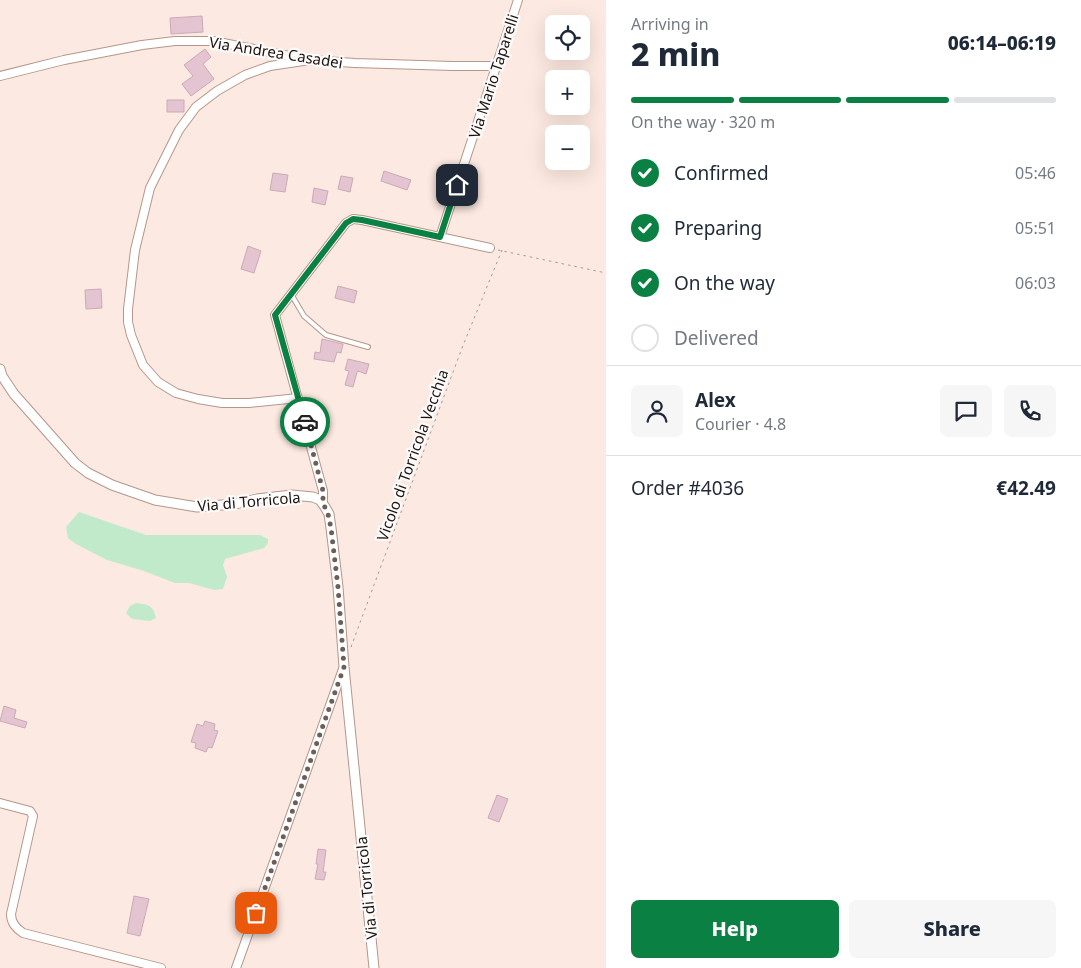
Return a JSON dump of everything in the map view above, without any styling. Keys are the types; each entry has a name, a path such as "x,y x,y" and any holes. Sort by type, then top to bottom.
{"street":[{"name":"Via Mario Taparelli","path":"440,237 518,0"},
{"name":"Via Andrea Casadei","path":"0,76 64,60 142,45 175,41 213,40 310,60 398,65 496,66"},
{"path":"298,398 249,403 222,403 176,393 158,382 143,365 131,335 128,309 135,250 150,188 179,130 190,114 217,91 245,75 270,66 310,60"},
{"path":"323,503 323,491 275,315 346,223 353,219 490,248"},
{"name":"Via di Torricola","path":"0,369 2,376 14,394 75,463 88,473 112,485 155,500 197,507 235,504 257,499 292,495 313,497 323,503 331,528 338,587 344,667 374,968"},
{"path":"236,968 344,667"},
{"path":"0,803 30,811 33,816 11,914 11,919 18,930 23,934 161,968"}],"lane":[{"path":"291,294 304,316 326,335 368,347"}],"path":[{"name":"Vicolo di Torricola Vecchia","path":"351,647 462,348 502,250 606,273"}],"green space":[{"path":"79,512 146,535 260,535 268,539 268,543 264,548 225,559 223,565 227,577 223,589 214,590 189,583 175,583 107,560 76,544 68,538 66,527"},
{"path":"136,603 152,608 156,618 150,621 132,619 126,613 130,606"}],"building":[{"path":"202,16 203,32 171,34 170,18"},
{"path":"205,49 211,57 203,64 214,79 191,96 182,84 193,76 184,65"},
{"path":"167,100 184,100 184,112 167,112"},
{"path":"384,171 411,180 407,190 381,181"},
{"path":"273,173 288,175 285,192 270,190"},
{"path":"341,176 353,178 350,192 338,189"},
{"path":"314,188 328,191 325,205 312,202"},
{"path":"248,246 261,251 254,273 241,269"},
{"path":"338,286 357,291 354,303 335,298"},
{"path":"101,289 102,308 86,309 85,290"},
{"path":"322,339 343,344 341,353 337,352 334,362 314,359 315,352 320,353"},
{"path":"348,359 369,364 366,374 357,372 353,387 345,385 349,371 345,370"},
{"path":"4,706 16,710 14,718 27,722 25,728 0,721"},
{"path":"205,721 215,724 214,730 218,731 212,748 208,747 206,752 195,748 196,743 191,742 197,724 203,726"},
{"path":"497,795 508,799 499,822 488,818"},
{"path":"318,849 326,850 323,872 326,872 324,880 315,879"},
{"path":"134,896 149,899 140,936 127,933"}],"way so far":[{"path":"256,913 344,667 331,528 326,507 323,503 323,491 305,422"}],"route":[{"path":"305,422 275,315 346,223 353,219 362,220 440,237 457,185"}]}
